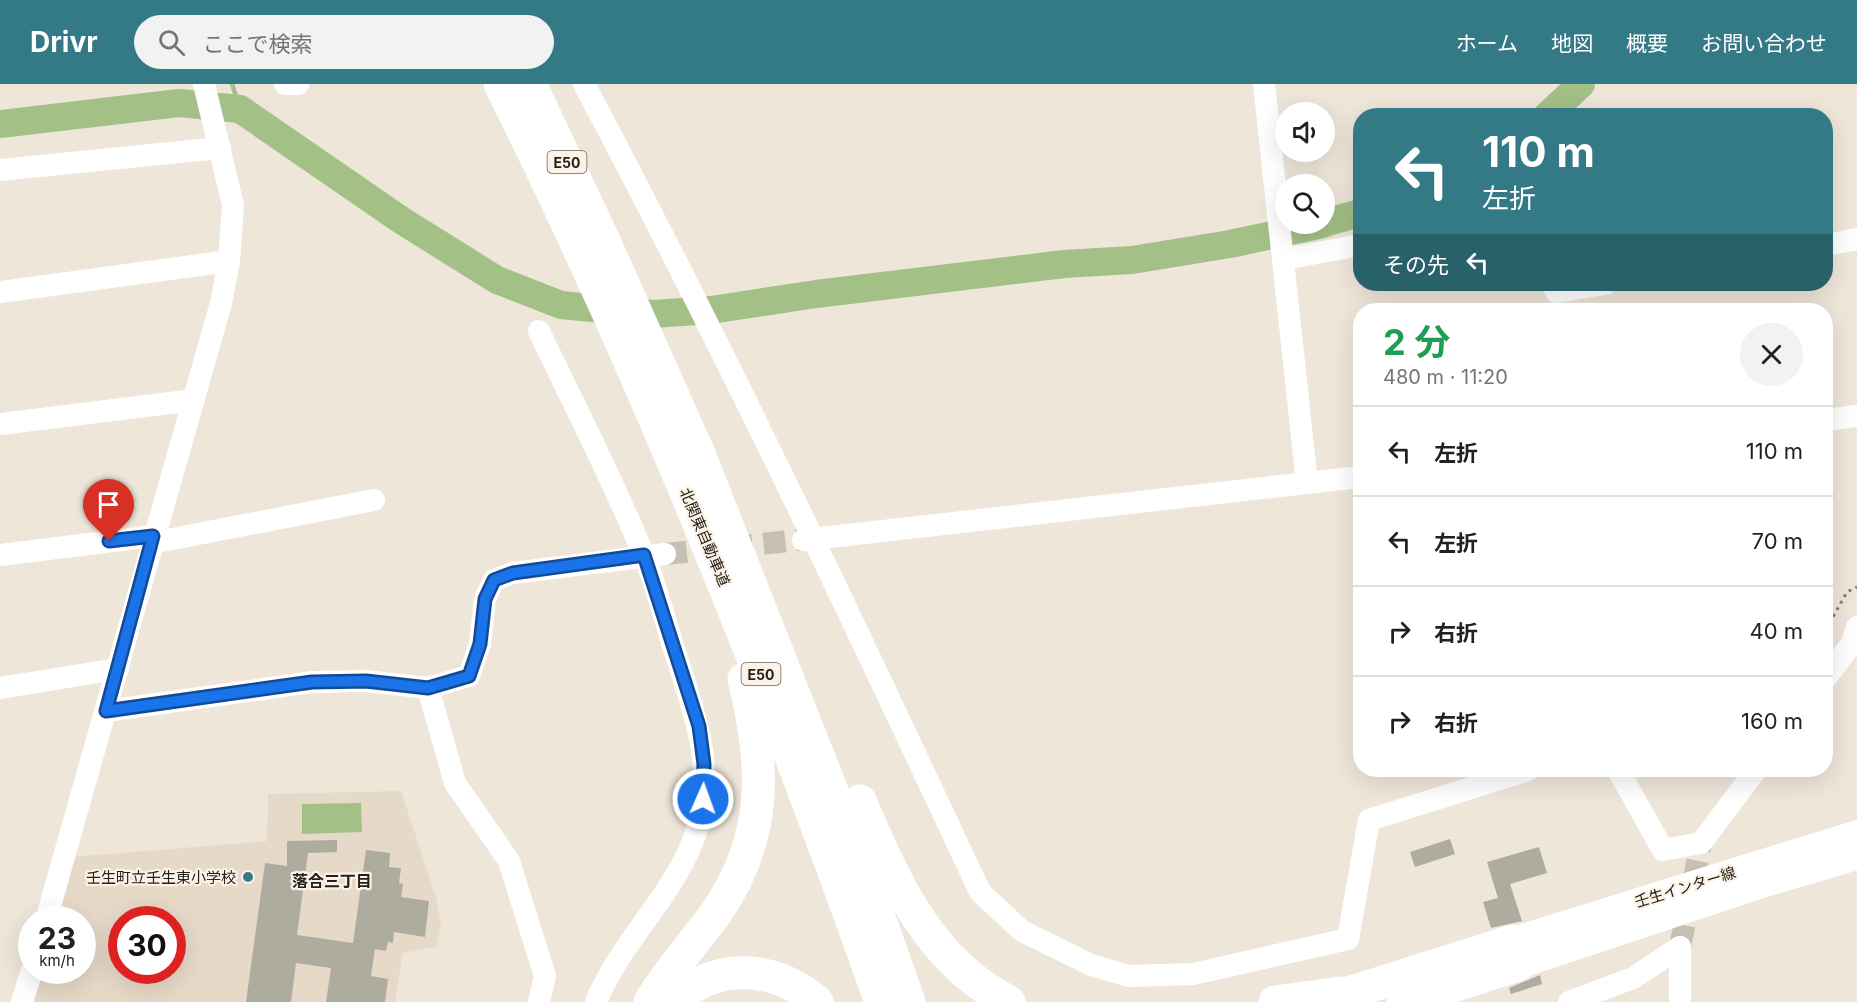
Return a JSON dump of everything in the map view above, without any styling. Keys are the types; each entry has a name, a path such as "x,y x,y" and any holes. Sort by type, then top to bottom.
{"highway":[{"name":"北関東自動車道","path":"500,84 589,240"},
{"name":"北関東自動車道","path":"530,84 589,240 639,350 727,590 776,713 881,1002"},
{"name":"北関東自動車道","path":"639,350 699,454 848,831 909,1002"},
{"path":"639,350 662,468 743,675 759,747 759,804 745,859 716,912 650,1002"},
{"path":"699,454 762,578 893,878 930,938 985,989 1009,1002"},
{"path":"1275,1002 1333,997 1515,953"},
{"path":"1403,1002 1515,953"},
{"path":"674,1002 691,987 707,978 748,971 771,976 793,985 817,1002"}],"main road":[{"name":"壬生インター線","path":"1515,953 1857,834"},
{"name":"壬生インター線","path":"1515,953 1857,856"}],"street":[{"path":"50,906 118,669 153,536 194,400 221,303 230,261 233,205 204,84"},
{"path":"285,84 298,84"},
{"path":"584,84 707,318 807,540 980,892 1022,931 1091,965 1129,976 1193,974 1348,939 1369,820 1506,777"},
{"path":"1264,84 1307,483"},
{"path":"0,170 220,148"},
{"path":"1833,244 1857,239"},
{"path":"1283,252 1353,246"},
{"path":"0,292 230,261"},
{"path":"540,331 655,554 699,726 704,764 703,799 698,825 686,859 605,979 597,1002"},
{"path":"0,424 194,400"},
{"path":"1833,419 1857,416"},
{"path":"807,540 1353,478"},
{"path":"0,555 153,536 162,541 374,500"},
{"path":"106,711 312,682 366,681 428,688 469,676 480,644 485,599 494,580 513,573 655,554"},
{"path":"1833,668 1855,637"},
{"path":"0,688 118,669"},
{"path":"428,688 455,783 509,861 544,976 539,1002"},
{"path":"1622,777 1663,850 1701,843 1751,777"},
{"path":"1569,1002 1600,997 1680,947 1680,1002"},
{"path":"22,1002 28,984"}],"path":[{"path":"1833,617 1847,592 1857,587"}],"shaded area":[{"name":"壬生町立壬生東小学校","path":"401,791 436,897 441,925 436,947 403,953 395,1002 32,1002 37,984 96,984 96,906 58,906 71,857 267,841 268,794"},
{"path":"361,803 362,832 302,834 302,804"}],"building":[{"path":"1450,839 1455,854 1415,867 1410,852"},
{"path":"337,840 337,852 308,853 297,935 353,943 366,850 390,853 389,867 401,868 399,883 403,884 401,897 429,901 425,937 394,932 393,943 388,942 386,951 375,949 371,976 388,979 385,1002 326,1002 331,968 296,963 291,1002 246,1002 265,863 287,866 287,841"},
{"path":"1539,847 1547,873 1510,884 1522,921 1491,928 1483,902 1498,898 1487,862"},
{"path":"1540,975 1542,984 1511,994 1509,988"}],"waterway":[{"path":"232,84 240,109"},
{"path":"1556,108 1581,84"},
{"path":"0,124 179,103 240,109 401,220 497,280 561,305 653,314 711,310 816,294 1064,264 1132,260 1276,234"},
{"path":"1335,220 1353,215"}],"tunnel":[{"path":"665,554 799,540"},
{"path":"1680,947 1701,843"}],"place":[{"name":"壬生町立壬生東小学校","path":"248,877"}],"district":[{"name":"落合三丁目","path":"332,881"}],"route":[{"path":"109,541 153,536 106,711 121,707 312,682 366,681 428,688 469,676 480,644 485,599 494,580 513,573 644,555 699,726 704,764 703,799"}]}
